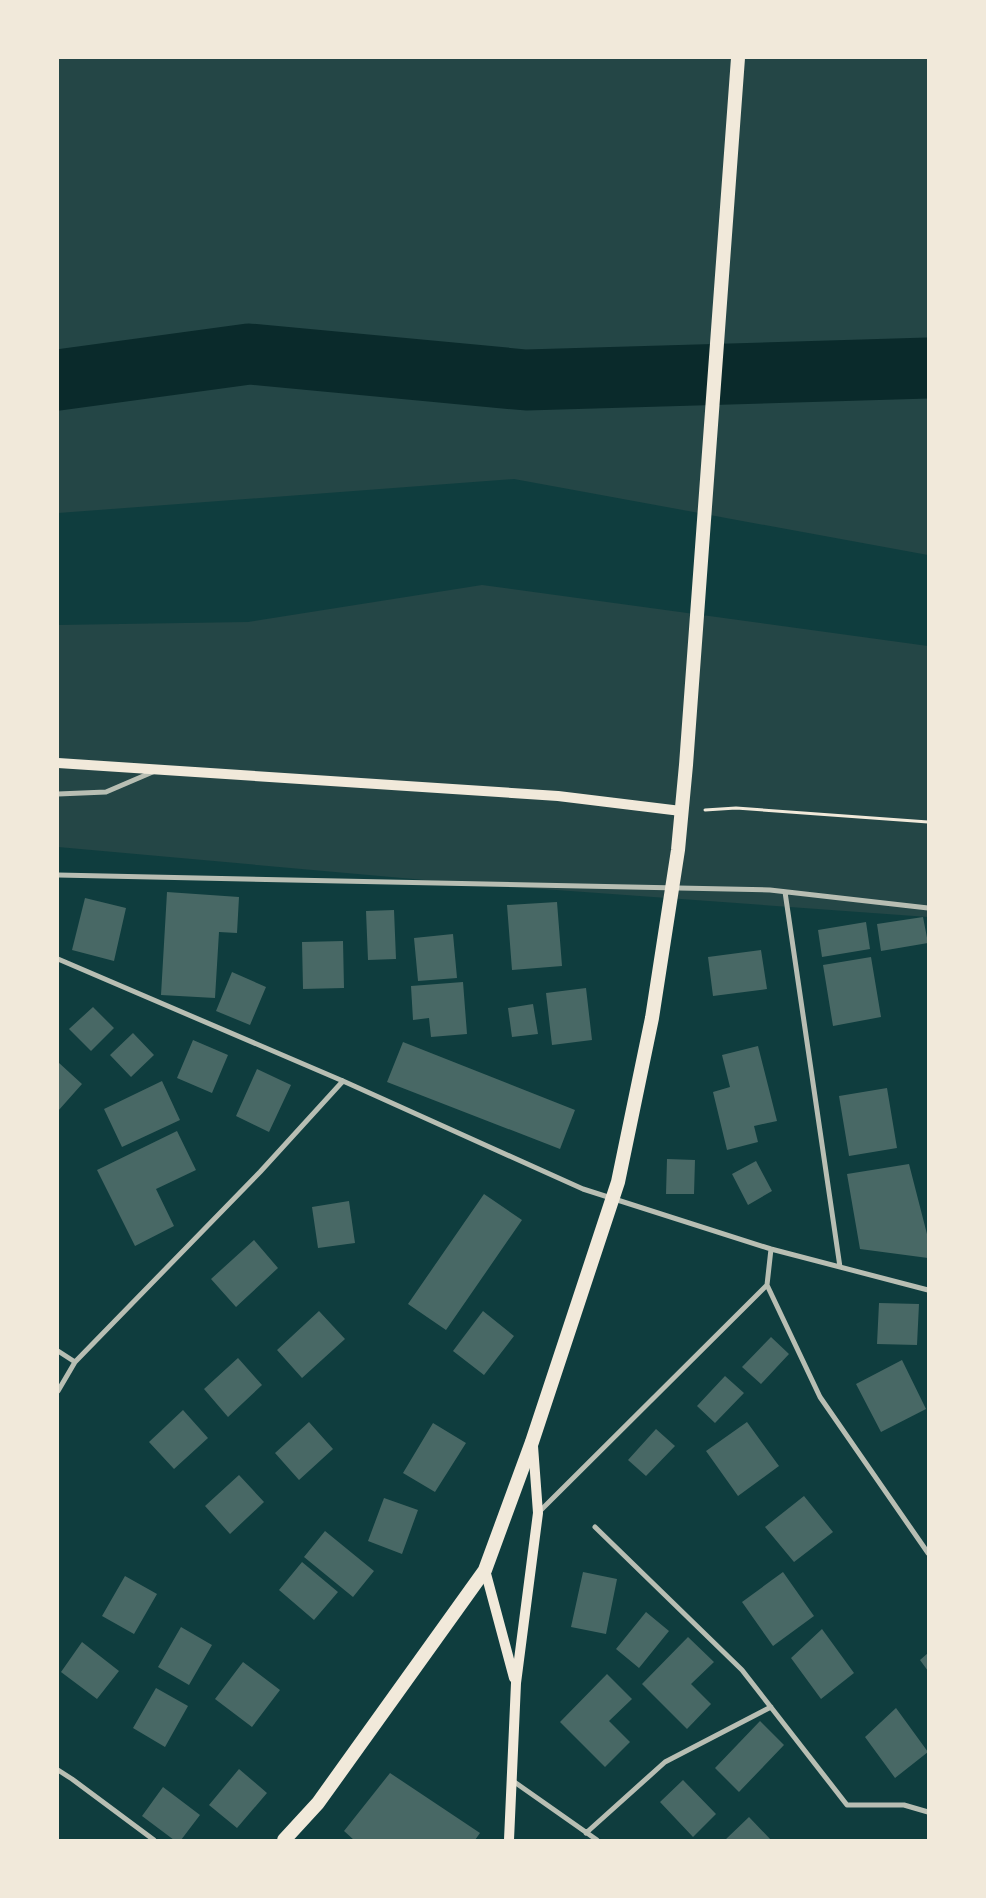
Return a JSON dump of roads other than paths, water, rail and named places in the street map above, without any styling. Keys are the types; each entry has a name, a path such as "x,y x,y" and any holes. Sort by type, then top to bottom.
{"highway":[{"path":"284,1840 318,1803 485,1570 532,1442 618,1182 652,1018 678,850 686,765 738,58"}],"main road":[{"path":"58,763 558,796 682,811"},
{"path":"509,1840 516,1684 538,1513 532,1442"},
{"path":"485,1570 516,1684"}],"street":[{"path":"58,794 106,792 161,769"},
{"path":"58,875 770,890 928,908"},
{"path":"785,892 840,1267"},
{"path":"58,959 343,1081 583,1189 772,1249 928,1290"},
{"path":"58,1391 75,1362 260,1172 343,1081"},
{"path":"772,1249 767,1285 820,1397 928,1553"},
{"path":"538,1513 767,1285"},
{"path":"58,1351 75,1362"},
{"path":"595,1527 742,1670 847,1805 904,1805 928,1812"},
{"path":"586,1833 665,1762 771,1707"},
{"path":"58,1770 154,1840"},
{"path":"513,1781 597,1840"}],"waterway":[{"path":"58,380 249,354 526,380 928,368"}]}
